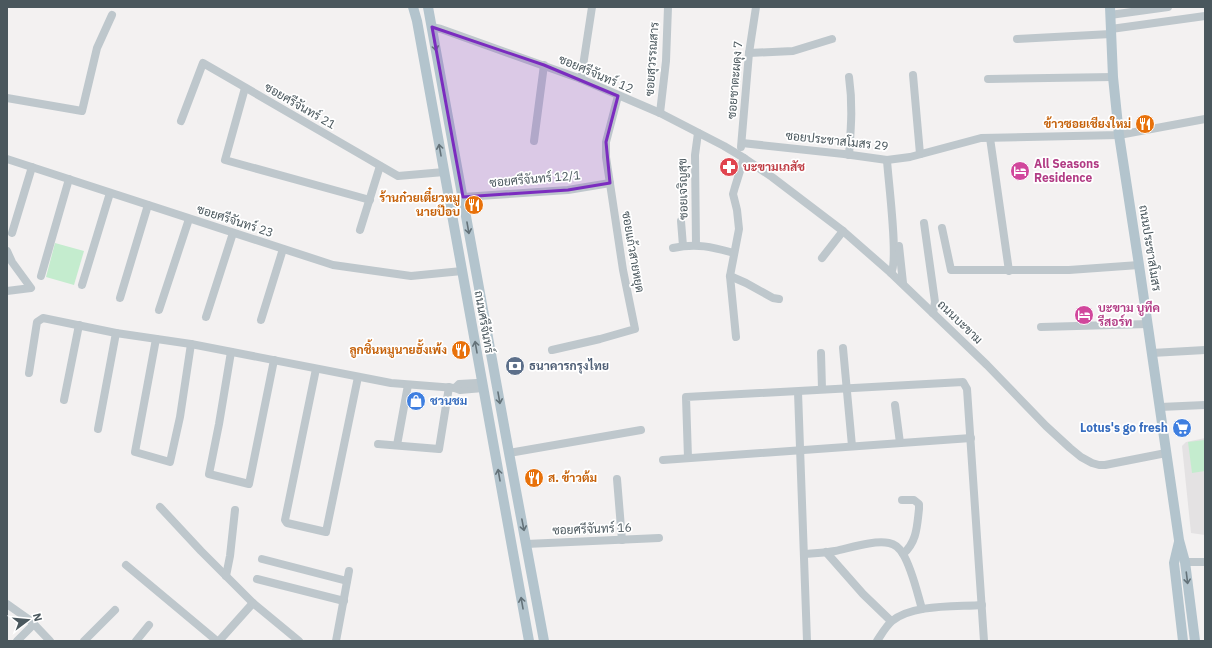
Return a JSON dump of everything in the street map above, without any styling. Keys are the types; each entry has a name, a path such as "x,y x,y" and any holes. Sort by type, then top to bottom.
{"main road":[{"name":"ถนนศรีจันทร์","path":"413,7 418,26 530,641"},
{"name":"ถนนศรีจันทร์","path":"428,7 544,641"},
{"name":"ถนนประชาสโมสร","path":"1110,11 1113,77 1118,135 1148,324 1179,540 1185,562 1195,641"},
{"path":"418,26 432,27"},
{"name":"ถนนประชาสโมสร","path":"1179,540 1174,563 1183,641"}],"street":[{"path":"582,79 592,7"},
{"name":"ซอยสุวรรณสาร","path":"660,113 666,61 668,7"},
{"name":"ซอยชาตะผดุง 7","path":"736,337 730,276 739,229 734,194 742,157 749,53 756,7"},
{"path":"1110,11 1168,7"},
{"path":"7,98 82,111 97,48 112,15"},
{"path":"1017,39 1111,31 1205,16"},
{"name":"ซอยศรีจันทร์ 12","path":"432,27 582,79 660,113 742,157"},
{"path":"749,53 793,51 832,39"},
{"name":"ซอยศรีจันทร์ 21","path":"181,121 203,63 398,176 444,172"},
{"path":"534,141 544,65"},
{"path":"913,75 920,154"},
{"path":"849,77 852,98 852,117 849,155"},
{"path":"988,79 1113,77"},
{"path":"245,88 225,160 370,200"},
{"name":"ซอยแก้วสายหยุด","path":"552,350 635,329 623,270 606,156 606,142 618,96"},
{"name":"ซอยประชาสโมสร 29","path":"742,144 887,160 910,157 981,138 1118,135 1205,119"},
{"name":"ซอยเจริญสุข","path":"696,245 695,155 698,133"},
{"path":"990,138 1009,271"},
{"name":"ถนนบะขาม","path":"742,157 772,177 844,231 892,273 987,365 1046,426 1081,457 1092,463 1105,465 1166,453"},
{"name":"ซอยศรีจันทร์ 23","path":"7,159 332,265 411,276 462,271"},
{"path":"887,160 894,252 894,269 892,273"},
{"path":"360,230 380,166"},
{"path":"12,233 32,167"},
{"path":"41,276 69,179"},
{"name":"ซอยศรีจันทร์ 12/1","path":"463,197 568,190 610,183"},
{"path":"82,285 110,193"},
{"path":"120,298 148,205"},
{"path":"159,310 189,219"},
{"path":"681,221 683,246"},
{"path":"924,223 935,302 933,313"},
{"path":"942,228 951,270 1069,270 1139,266"},
{"path":"822,258 844,231"},
{"path":"206,317 233,233"},
{"path":"898,235 903,283"},
{"path":"673,248 696,245 709,246 734,253"},
{"path":"261,320 284,249"},
{"path":"7,251 12,262 31,288 7,291"},
{"path":"730,276 773,298 779,299"},
{"path":"29,373 37,322 43,318 116,333 191,344 390,383 452,387 460,390 483,386"},
{"path":"1041,326 1148,324"},
{"path":"64,400 80,325"},
{"path":"98,429 116,333"},
{"path":"156,339 135,452 170,462 180,417 191,344"},
{"path":"843,348 852,446"},
{"path":"1152,353 1205,350"},
{"path":"231,352 220,424 209,474 249,484 274,360"},
{"path":"821,354 822,389"},
{"path":"316,369 284,520 287,523 326,532 358,377"},
{"path":"688,458 686,397 963,382 967,389 971,438 984,641"},
{"path":"396,445 408,384"},
{"path":"378,444 439,448 452,387"},
{"path":"798,392 807,641"},
{"path":"896,405 900,442"},
{"path":"1160,407 1205,405"},
{"path":"509,453 641,430"},
{"path":"663,460 971,438"},
{"path":"617,479 622,540"},
{"path":"902,500 914,500 919,504 914,540 910,548 903,554"},
{"path":"160,507 201,552 254,603 299,641"},
{"path":"226,576 230,556 235,510"},
{"name":"ซอยศรีจันทร์ 16","path":"526,544 659,538"},
{"path":"804,554 826,552 881,542 894,545 903,554 912,575 922,609"},
{"path":"826,552 863,594 891,621"},
{"path":"262,558 347,581"},
{"path":"1185,562 1205,562"},
{"path":"126,564 218,641 254,603"},
{"path":"336,641 349,571"},
{"path":"257,579 344,601"},
{"path":"7,604 34,624 50,641"},
{"path":"877,641 891,621 901,615 922,609 982,605"},
{"path":"84,641 115,610"},
{"path":"17,641 34,624"},
{"path":"136,641 149,625"}],"highlighted area":[{"path":"432,27 544,65 618,96 606,142 610,183 568,190 463,197"}],"shaded area":[{"path":"1205,438 1205,535 1191,533 1182,446 1186,442"}],"green space":[{"path":"55,243 84,251 74,285 46,277"},
{"path":"1205,440 1205,471 1192,473 1188,442"}],"place":[{"name":"ข้าวซอยเชียงใหม่","path":"1145,124"},
{"name":"บะขามเภสัช","path":"729,167"},
{"name":"All Seasons Residence","path":"1020,171"},
{"name":"ร้านก๋วยเตี๋ยวหมู นายป๊อบ","path":"474,205"},
{"name":"บะขาม บูทีค รีสอร์ท","path":"1084,315"},
{"name":"ลูกชิ้นหมูนายฮั้งเพ้ง","path":"461,350"},
{"name":"ธนาคารกรุงไทย","path":"515,366"},
{"name":"ชวนชม","path":"416,401"},
{"name":"Lotus's go fresh","path":"1182,428"},
{"name":"ส. ข้าวต้ม","path":"534,478"}]}
